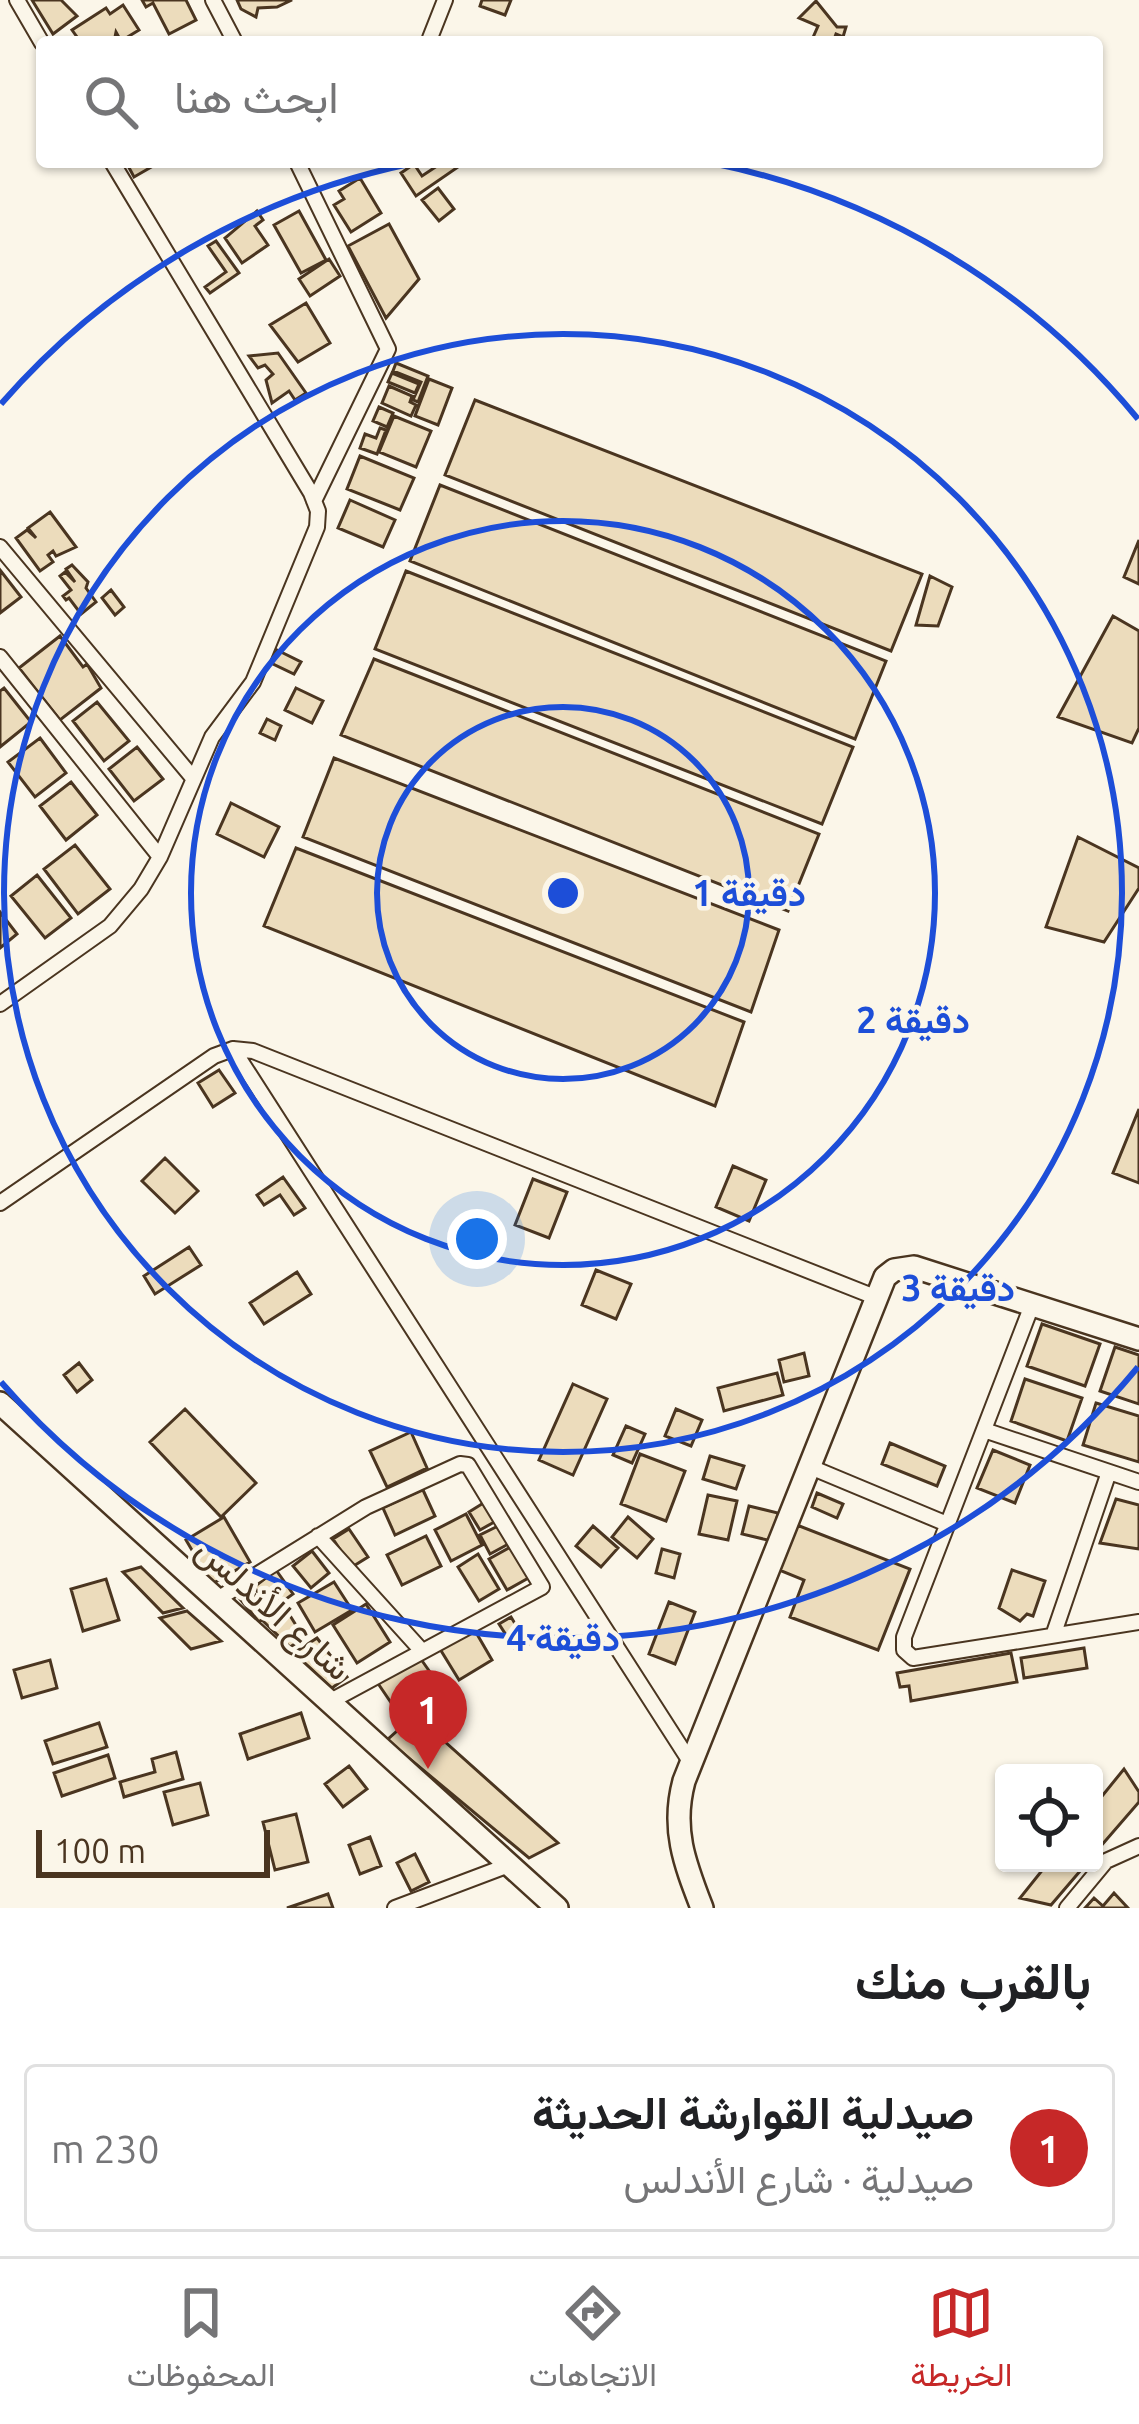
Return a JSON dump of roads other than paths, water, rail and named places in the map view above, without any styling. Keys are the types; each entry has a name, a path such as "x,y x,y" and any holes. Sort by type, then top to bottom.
{"main road":[{"path":"702,1908 682,1856 678,1805 875,1297 894,1270 914,1267 1139,1339"},
{"name":"شارع الأندلس","path":"0,1403 557,1908"}],"street":[{"path":"17,0 38,36"},
{"path":"213,0 232,36"},
{"path":"431,36 445,0"},
{"path":"0,1004 110,926 142,889 223,718 245,695 262,664 317,527 314,501 116,168"},
{"path":"300,168 388,350 314,501"},
{"path":"0,547 193,778"},
{"path":"0,657 160,857"},
{"path":"0,1203 193,1068 233,1049 254,1051 875,1297"},
{"path":"233,1049 691,1763"},
{"path":"1032,1305 904,1637 904,1650 914,1658 1139,1622"},
{"path":"984,1430 1139,1482"},
{"path":"216,1600 366,1507 460,1464 468,1465 544,1584 329,1702"},
{"path":"808,1466 947,1524"},
{"path":"1054,1633 1109,1472"},
{"path":"318,1537 422,1651"},
{"path":"1067,1908 1106,1861 1139,1846"},
{"path":"395,1908 509,1865"}],"place":[{"name":"صيدلية القوارشة الحديثة","path":"428,1769"}]}
